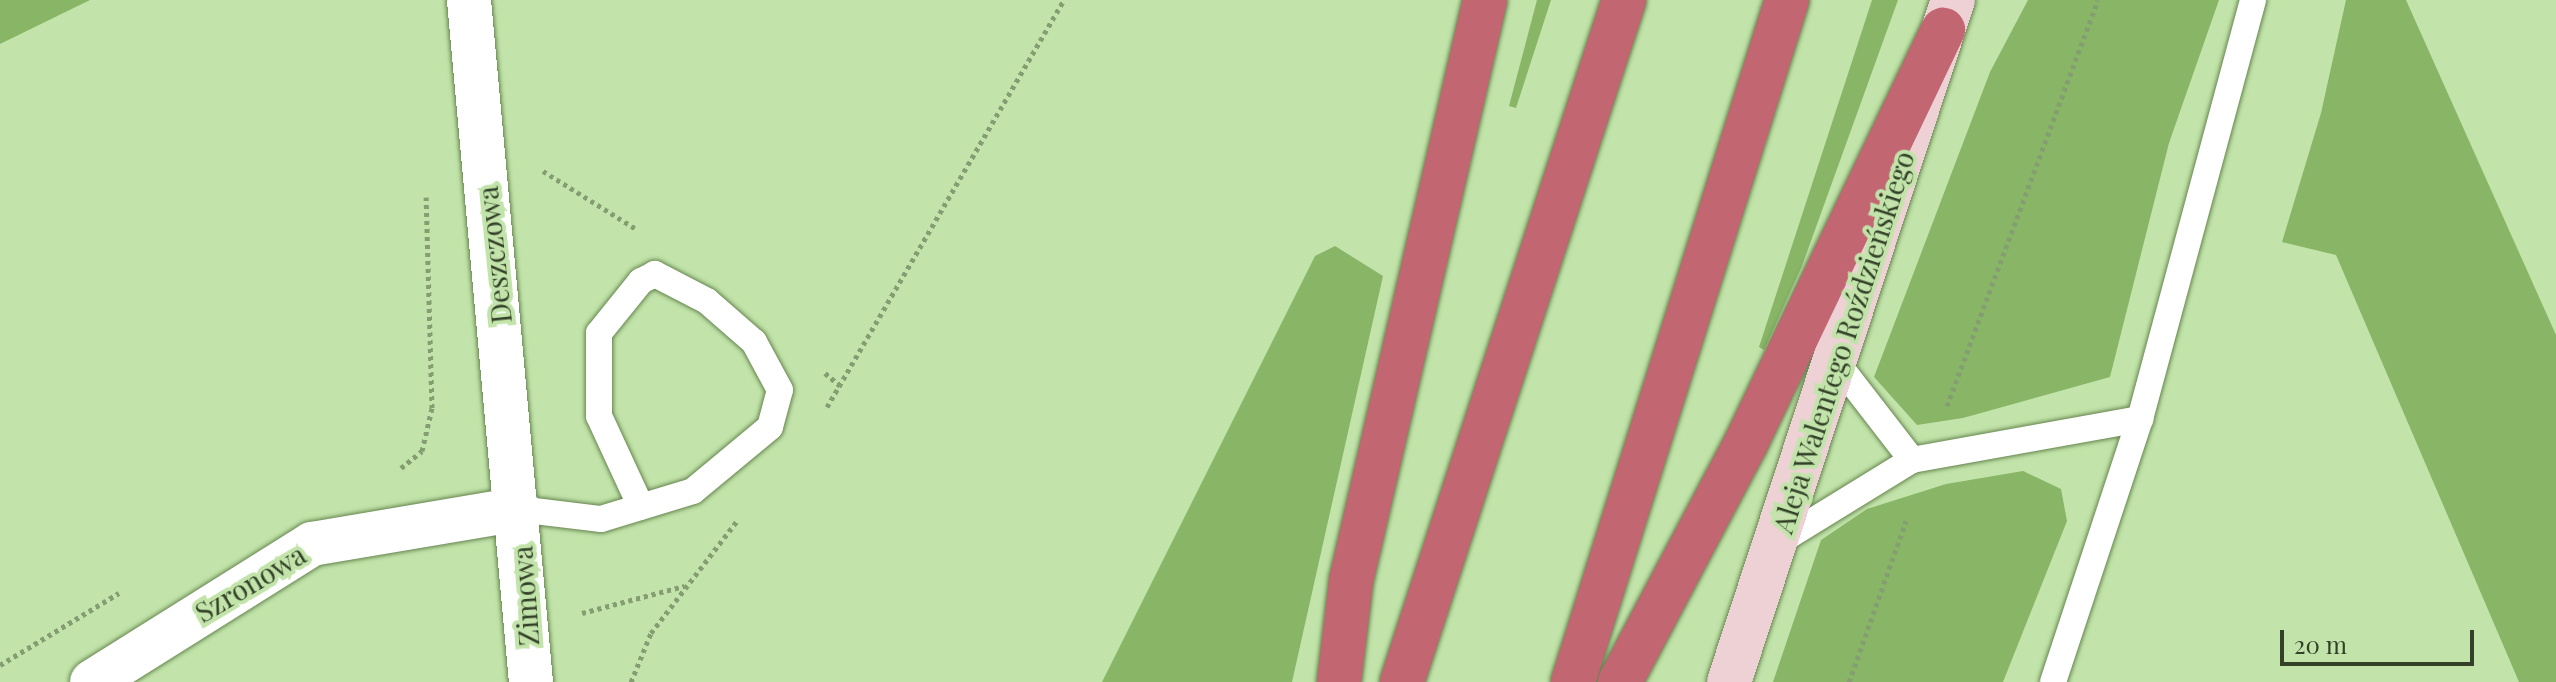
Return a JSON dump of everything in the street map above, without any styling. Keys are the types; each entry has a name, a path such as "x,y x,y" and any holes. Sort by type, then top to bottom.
{"highway":[{"path":"1339,682 1351,581 1485,0"},
{"path":"1402,682 1624,0"},
{"path":"1573,682 1787,0"},
{"path":"1620,682 1746,443 1948,15"}],"street":[{"name":"Deszczowa","path":"469,0 518,509"},
{"name":"Aleja Walentego Roździeńskiego","path":"1729,682 1837,363 1948,15"},
{"name":"Zimowa","path":"518,509 531,682"},
{"name":"Szronowa","path":"92,682 312,544 518,509"}],"lane":[{"path":"2053,682 2140,419 2253,0"},
{"path":"518,509 601,519 641,507 693,491 770,427 780,390 754,342 707,301 655,274 641,281 599,333 599,416 641,507"},
{"path":"1837,363 1920,459"},
{"path":"1777,543 1920,459 2140,419"}],"path":[{"path":"819,417 843,388 1064,0"},
{"path":"1849,682 1920,459 2098,0"},
{"path":"401,468 422,451 432,408 426,184"},
{"path":"631,682 651,633 743,513"},
{"path":"526,623 685,586"}],"green space":[{"path":"0,0 90,0 0,44"},
{"path":"1537,0 1551,0 1516,108 1509,106"},
{"path":"1872,0 1898,0 1802,266 1764,350 1759,347"},
{"path":"2028,0 2219,0 2169,143 2110,377 1963,418 1917,425 1874,377 1990,72"},
{"path":"2346,0 2406,0 2556,335 2556,682 2519,682 2336,255 2282,242 2321,113"},
{"path":"1335,246 1383,276 1292,682 1102,682 1315,256"},
{"path":"2023,471 2061,489 2067,521 2003,682 1773,682 1821,540 1867,509 1946,484"}]}
